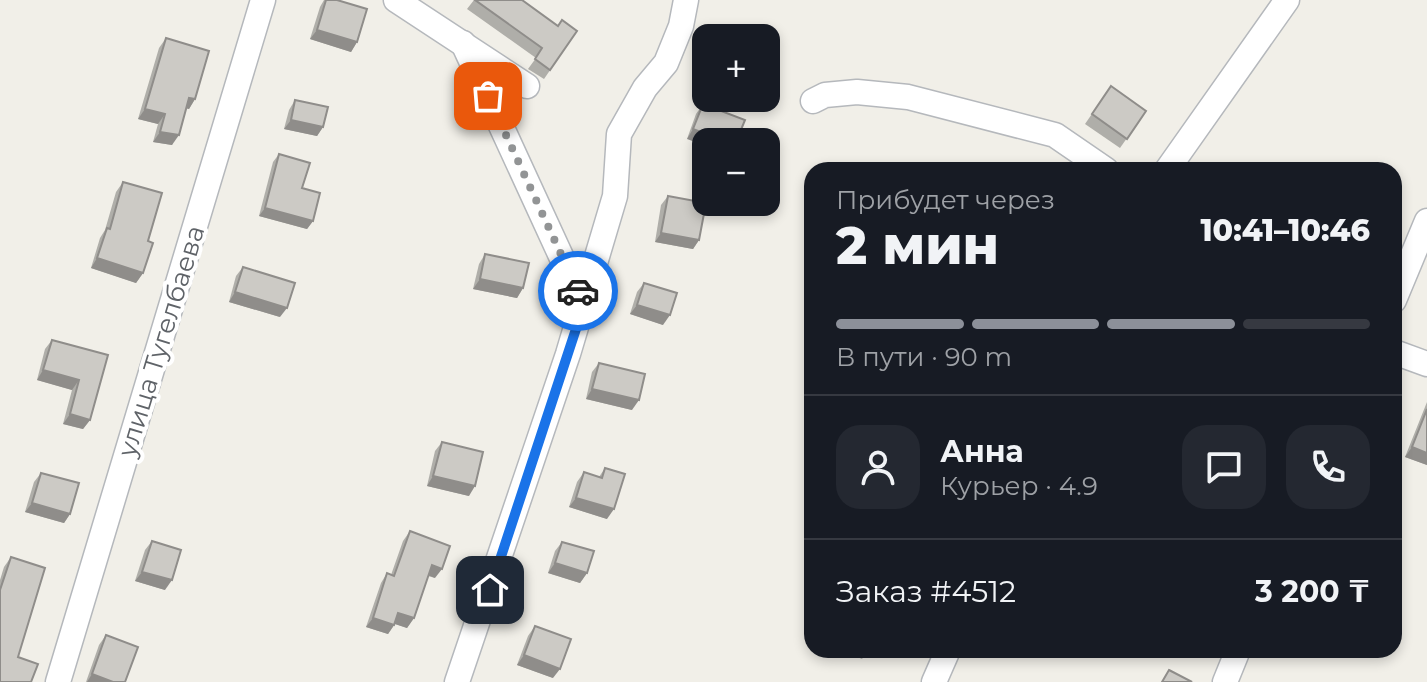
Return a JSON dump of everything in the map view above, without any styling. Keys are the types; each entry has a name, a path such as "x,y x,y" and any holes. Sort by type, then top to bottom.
{"street":[{"name":"улица Тугелбаева","path":"58,682 263,0"},
{"path":"396,0 527,86"},
{"path":"457,682 583,304 615,196 619,134 645,88 666,63 681,26 686,0"},
{"path":"1173,162 1287,0"},
{"path":"463,43 583,304"},
{"path":"813,101 825,95 857,92 908,97 1055,135 1094,162"},
{"path":"1402,281 1427,221"},
{"path":"1402,355 1427,364"},
{"path":"934,682 944,658"},
{"path":"1225,682 1235,658"}],"building":[{"path":"326,0 367,9 357,42 317,30"},
{"path":"475,0 522,0 558,26 562,20 577,31 550,70 535,59 542,48"},
{"path":"166,38 209,51 195,99 189,98 179,135 160,132 165,114 145,109"},
{"path":"1111,86 1146,111 1127,139 1092,114"},
{"path":"295,100 328,107 323,127 291,120"},
{"path":"700,112 724,112 745,120 742,128 693,128"},
{"path":"279,154 310,163 302,188 320,193 313,221 265,208"},
{"path":"123,182 162,193 148,241 153,243 143,273 97,258 107,228 110,229"},
{"path":"668,196 692,200 692,216 704,216 699,240 661,233"},
{"path":"485,254 529,263 523,288 480,279"},
{"path":"243,267 295,283 287,308 235,292"},
{"path":"644,283 677,293 670,315 637,305"},
{"path":"52,340 108,355 90,420 70,414 79,380 43,370"},
{"path":"599,363 645,374 639,400 592,389"},
{"path":"1427,409 1427,453 1412,447"},
{"path":"442,442 483,452 475,486 433,476"},
{"path":"605,468 625,474 614,509 576,498 584,472 602,478"},
{"path":"41,473 79,483 70,514 32,503"},
{"path":"410,531 450,546 442,569 432,565 414,618 398,613 394,625 373,618 387,573 394,576"},
{"path":"152,541 181,550 172,580 142,572"},
{"path":"562,542 594,551 587,573 555,563"},
{"path":"11,557 45,568 18,657 38,664 31,682 0,682 0,590"},
{"path":"535,626 571,639 560,669 524,655"},
{"path":"106,635 138,647 125,682 113,682 92,674"},
{"path":"1169,670 1192,682 1162,682"}],"way so far":[{"path":"488,96 578,291"}],"route":[{"path":"490,590 576,329 583,304 578,291"}]}
